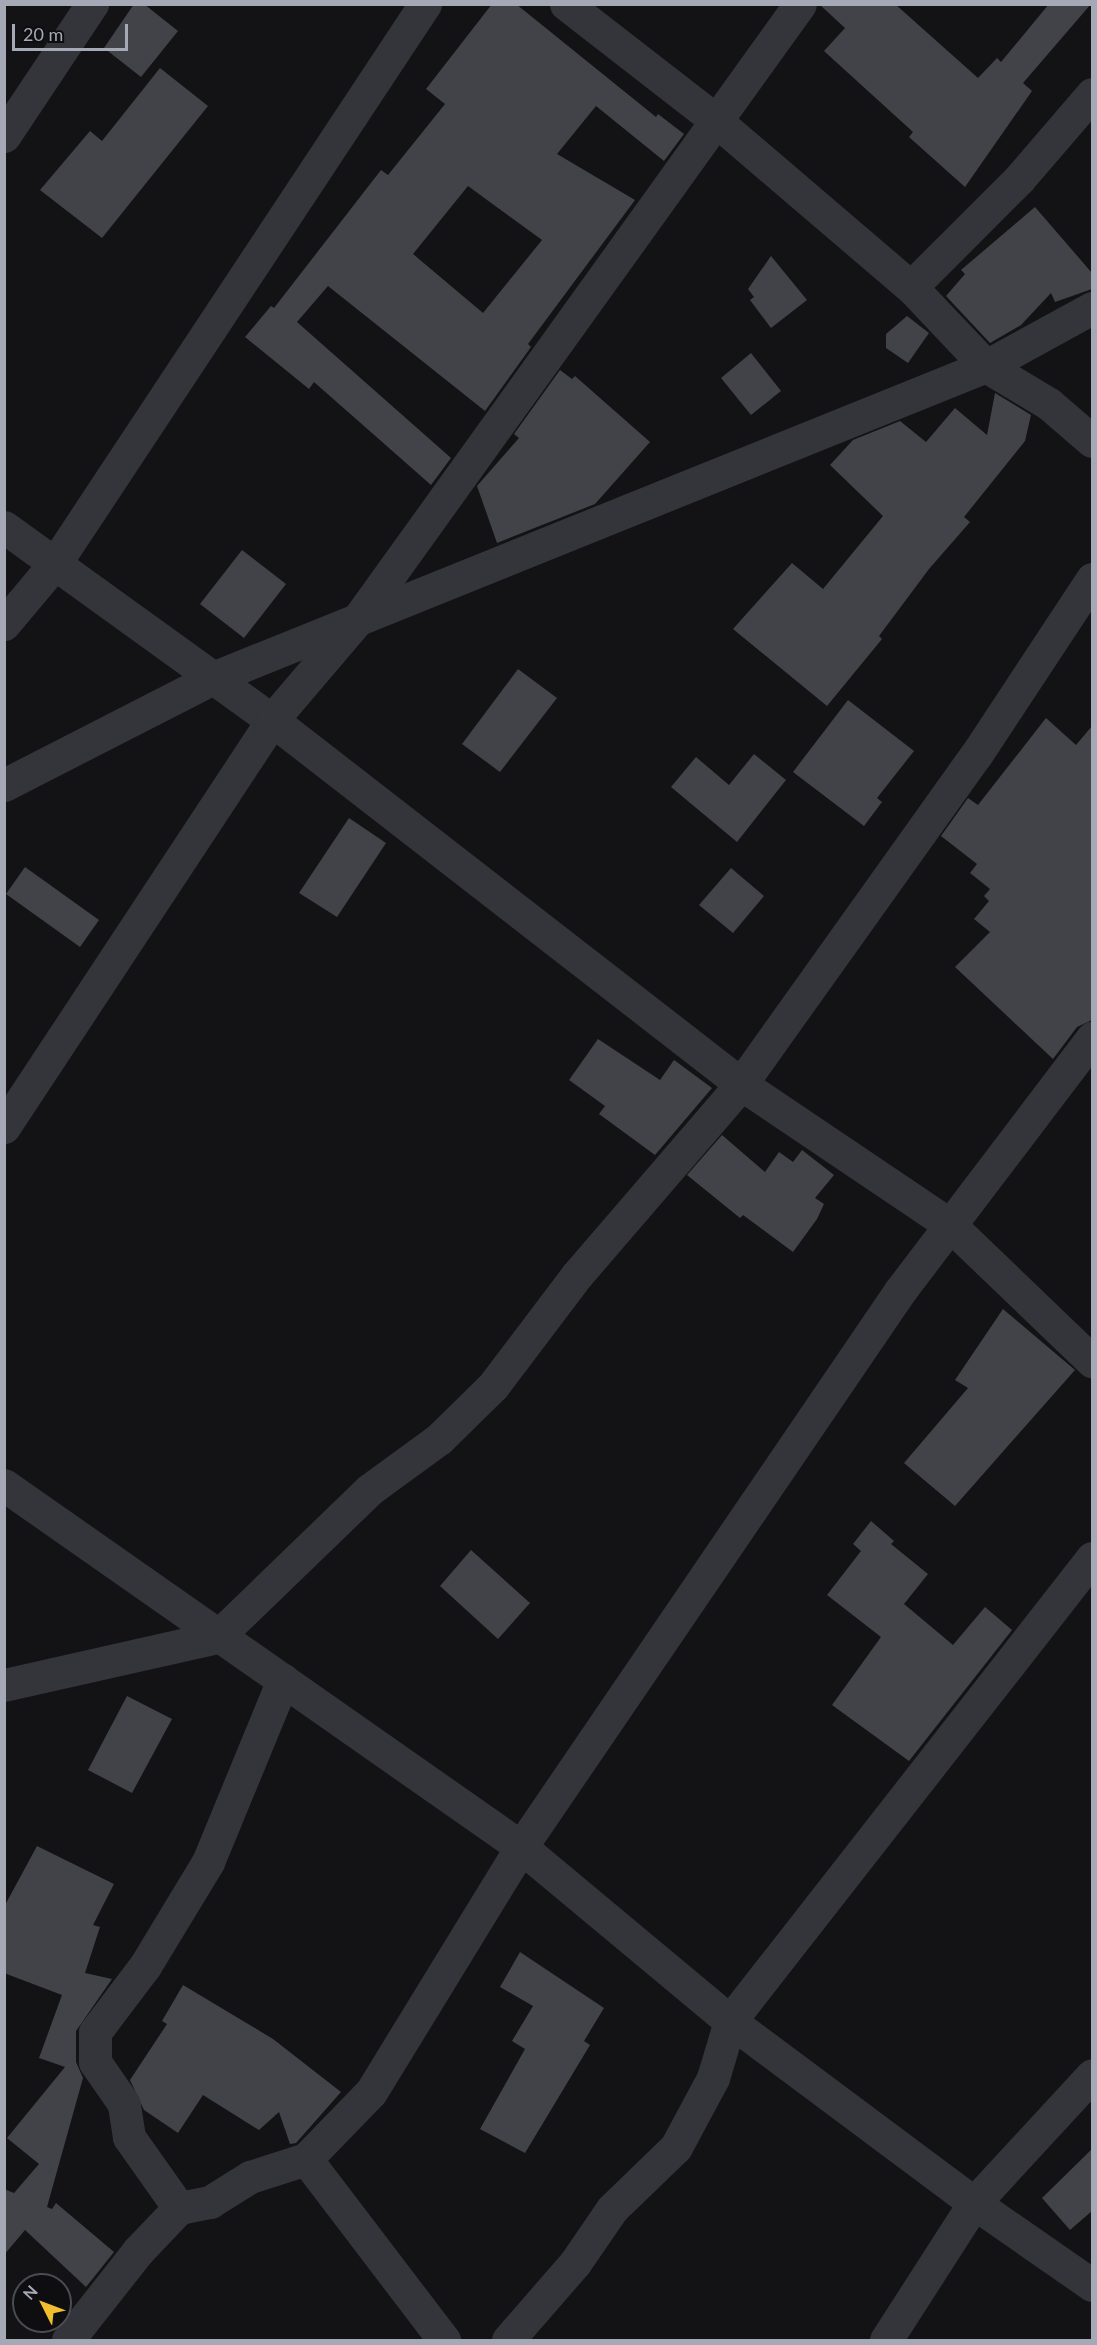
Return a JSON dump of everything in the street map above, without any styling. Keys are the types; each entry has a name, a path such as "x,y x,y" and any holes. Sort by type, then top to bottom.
{"street":[{"path":"4,136 92,4"},
{"path":"4,624 56,561 425,4"},
{"path":"566,4 714,119 911,287 986,366 1049,404 1092,441"},
{"path":"4,1127 272,720 358,619 714,119 800,4"},
{"path":"911,287 1019,178 1092,94"},
{"path":"4,785 215,677 986,366 1092,308"},
{"path":"4,527 56,561 272,720 741,1084 950,1225 1092,1361"},
{"path":"4,1685 217,1637 369,1490 439,1439 493,1386 577,1275 741,1084 976,754 1092,579"},
{"path":"68,2340 138,2251 179,2208 210,2202 250,2177 306,2160 370,2092 521,1847 900,1291 1092,1038"},
{"path":"4,1485 217,1637 283,1680 521,1847 730,2021 974,2204 1092,2284"},
{"path":"508,2340 575,2263 612,2210 676,2147 713,2079 730,2021 1092,1558"},
{"path":"179,2208 129,2137 124,2104 95,2062 95,2032 145,1966 208,1862 283,1680"},
{"path":"886,2340 974,2204 1092,2075"},
{"path":"306,2160 444,2340"}],"building":[{"path":"134,4 144,4 178,31 141,77 104,48"},
{"path":"492,4 516,4 656,117 658,114 684,134 664,161 596,106 557,154 635,200 528,344 531,347 485,411 328,286 297,322 451,458 431,485 314,382 309,389 245,337 271,306 274,308 381,170 388,175 445,104 426,89","holes":["468,186 542,240 483,313 413,254"]},
{"path":"819,4 895,4 978,78 997,58 1001,62 1049,4 1091,4 1023,83 1032,91 965,187 909,137 913,132 824,51 845,28"},
{"path":"160,68 208,106 102,238 40,190 90,131 102,141"},
{"path":"1035,207 1092,273 1092,289 1055,302 1051,293 1021,325 990,343 946,296 965,274 961,270"},
{"path":"771,256 807,300 771,328 750,300 754,297 748,289"},
{"path":"907,316 929,333 908,363 886,348 886,334"},
{"path":"751,353 781,391 751,415 721,378"},
{"path":"560,370 572,379 575,376 650,442 595,504 497,543 477,486 519,438 514,434"},
{"path":"995,393 1031,415 1025,441 964,517 970,522 929,569 879,636 882,639 827,706 733,629 792,563 823,589 883,516 830,465 853,440 900,421 926,442 955,408 987,435"},
{"path":"242,550 286,584 244,638 200,604"},
{"path":"518,669 557,698 500,772 462,744"},
{"path":"848,700 914,751 877,798 882,802 864,826 793,772"},
{"path":"1046,718 1076,745 1092,726 1092,1020 1077,1027 1053,1059 955,967 990,932 974,919 989,901 984,896 990,889 970,873 977,864 941,836 968,798 978,805"},
{"path":"754,754 786,780 737,842 671,787 696,757 729,785"},
{"path":"349,818 386,843 337,917 299,893"},
{"path":"25,867 99,920 80,947 6,894"},
{"path":"731,868 764,896 733,933 699,905"},
{"path":"598,1039 660,1080 674,1060 712,1088 655,1155 599,1114 605,1106 569,1080"},
{"path":"722,1135 765,1172 779,1152 793,1162 802,1150 834,1175 815,1198 824,1204 817,1219 793,1252 743,1215 740,1218 687,1175"},
{"path":"1003,1309 1075,1370 955,1506 904,1463 968,1388 955,1380"},
{"path":"871,1521 894,1541 891,1544 928,1574 904,1604 953,1645 985,1607 1012,1630 909,1761 832,1705 881,1637 827,1595 861,1551 853,1544"},
{"path":"471,1550 530,1603 498,1639 440,1586"},
{"path":"127,1696 172,1719 132,1793 88,1770"},
{"path":"37,1846 114,1884 93,1925 100,1927 85,1973 112,1979 76,2031 76,2062 83,2078 47,2207 52,2209 56,2203 114,2252 86,2287 25,2230 4,2255 4,2189 14,2193 39,2164 7,2138 65,2067 39,2058 62,1995 4,1973 4,1907"},
{"path":"520,1952 604,2008 584,2041 590,2045 525,2153 480,2129 525,2049 512,2041 533,2006 500,1987"},
{"path":"183,1985 273,2039 341,2092 296,2143 290,2144 279,2112 259,2130 203,2095 178,2133 144,2110 130,2080 167,2024 162,2021"},
{"path":"1092,2149 1092,2211 1070,2230 1042,2198"}]}
